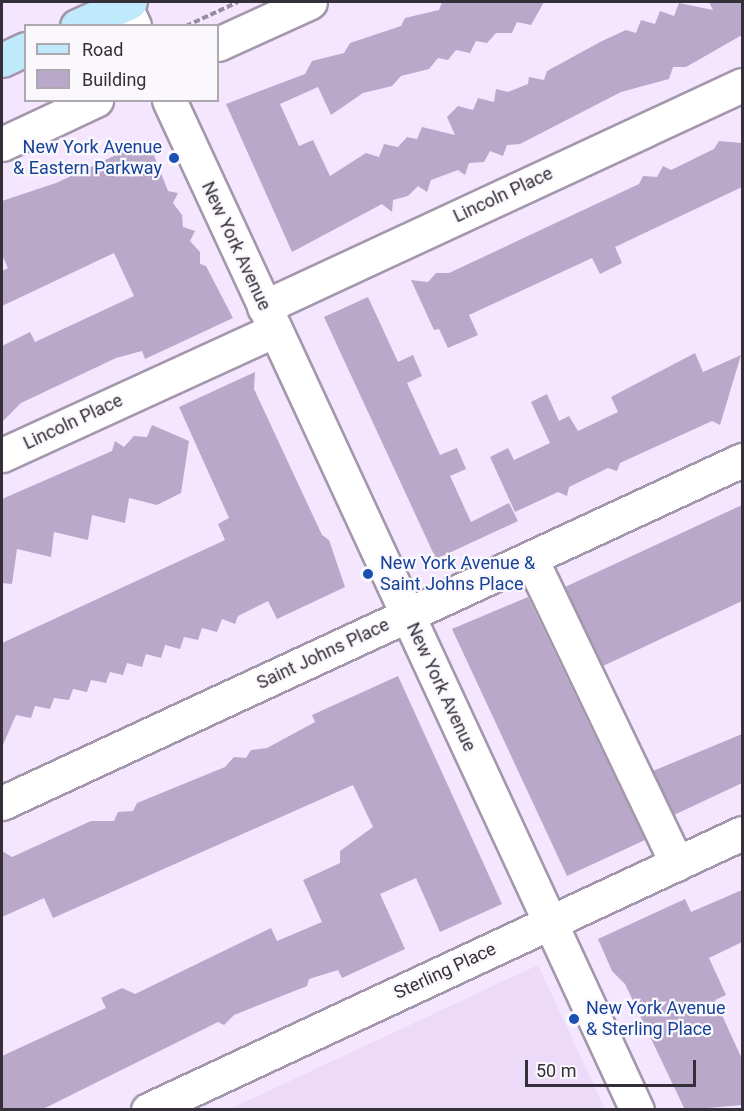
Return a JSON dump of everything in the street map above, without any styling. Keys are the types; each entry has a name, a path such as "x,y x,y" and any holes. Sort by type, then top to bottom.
{"main road":[{"path":"82,24 127,8"},
{"path":"2,60 24,50"}],"street":[{"path":"219,44 310,2"},
{"name":"Lincoln Place","path":"2,455 270,318 742,85"},
{"path":"2,144 92,102"},
{"name":"New York Avenue","path":"170,102 637,1110"},
{"name":"Saint Johns Place","path":"2,803 742,460"},
{"path":"531,559 676,864"},
{"name":"Sterling Place","path":"148,1110 742,833"}],"path":[{"path":"190,24 238,2"}],"shaded area":[{"path":"538,965 605,1109 230,1109"}],"building":[{"path":"442,2 544,2 531,25 517,22 512,33 496,33 487,43 476,41 470,53 456,50 448,60 438,58 429,69 401,76 392,86 363,93 331,115 318,87 280,104 299,146 313,140 330,176 366,153 379,157 384,144 398,147 407,137 417,139 422,127 455,135 447,117 458,106 473,110 478,98 494,102 496,89 508,92 528,84 529,77 544,80 547,71 602,41 626,30 636,33 641,20 655,24 660,11 674,16 679,3 713,10 709,2 742,2 742,35 686,67 673,67 669,79 621,92 520,144 507,145 503,156 490,151 484,162 469,163 465,175 458,170 431,180 427,192 418,186 408,196 393,200 392,212 382,204 292,252 226,104 305,74 312,61 344,53 350,43 401,26 405,18 439,10"},
{"path":"148,140 168,191 178,193 173,203 182,215 183,227 195,231 190,241 200,252 200,264 206,266 233,318 145,359 142,351 116,358 21,403 2,422 2,346 30,332 35,342 134,296 114,253 2,306 2,271 8,268 2,255 2,201 56,183"},
{"path":"719,141 742,143 742,187 615,247 622,263 600,274 592,258 469,315 478,335 448,348 439,329 434,330 411,280 428,282 436,273 449,273 639,184 643,176 657,177 663,166 671,170 714,149"},
{"path":"368,297 398,362 413,355 422,376 407,383 440,455 457,448 466,469 450,476 471,522 509,503 518,521 436,559 324,317"},
{"path":"695,353 703,372 741,355 720,425 712,421 620,463 617,471 608,468 569,487 567,496 558,492 515,512 490,457 508,448 514,460 550,443 531,402 547,394 559,421 569,416 578,431 618,412 611,397"},
{"path":"255,372 254,389 322,535 329,540 345,587 277,619 268,601 238,616 235,624 222,619 217,632 202,628 198,640 184,637 180,649 165,645 161,658 146,654 142,667 127,663 123,675 110,672 106,683 91,680 87,692 73,689 69,700 54,698 50,709 35,706 31,718 16,715 2,747 2,643 225,540 218,524 229,518 179,407"},
{"path":"152,425 189,441 181,493 157,505 129,498 125,523 92,515 88,540 54,532 51,557 17,549 12,584 2,583 2,499 112,451 115,441 124,447 134,436 147,437"},
{"path":"742,505 742,601 603,666 565,587"},
{"path":"528,597 645,840 567,876 452,629"},
{"path":"398,676 502,904 440,932 416,878 380,894 405,949 342,978 338,970 309,979 307,986 234,1015 224,1025 218,1022 41,1110 2,1110 2,1056 106,1008 101,998 122,988 135,994 271,928 277,941 322,922 303,880 340,863 340,851 373,827 353,785 53,918 44,898 2,917 2,851 12,857 91,821 114,821 118,812 133,811 137,803 225,767 234,757 246,758 251,750 267,748 315,722 312,715"},
{"path":"742,734 742,783 674,815 653,771"},
{"path":"742,890 742,942 709,958 726,995 715,1000 742,1059 742,1105 685,1110 625,984 612,971 598,939 685,899 691,912"}],"place":[{"name":"New York Avenue & Eastern Parkway","path":"174,158"},
{"name":"New York Avenue & Saint Johns Place","path":"368,574"},
{"name":"New York Avenue & Sterling Place","path":"574,1019"}]}
